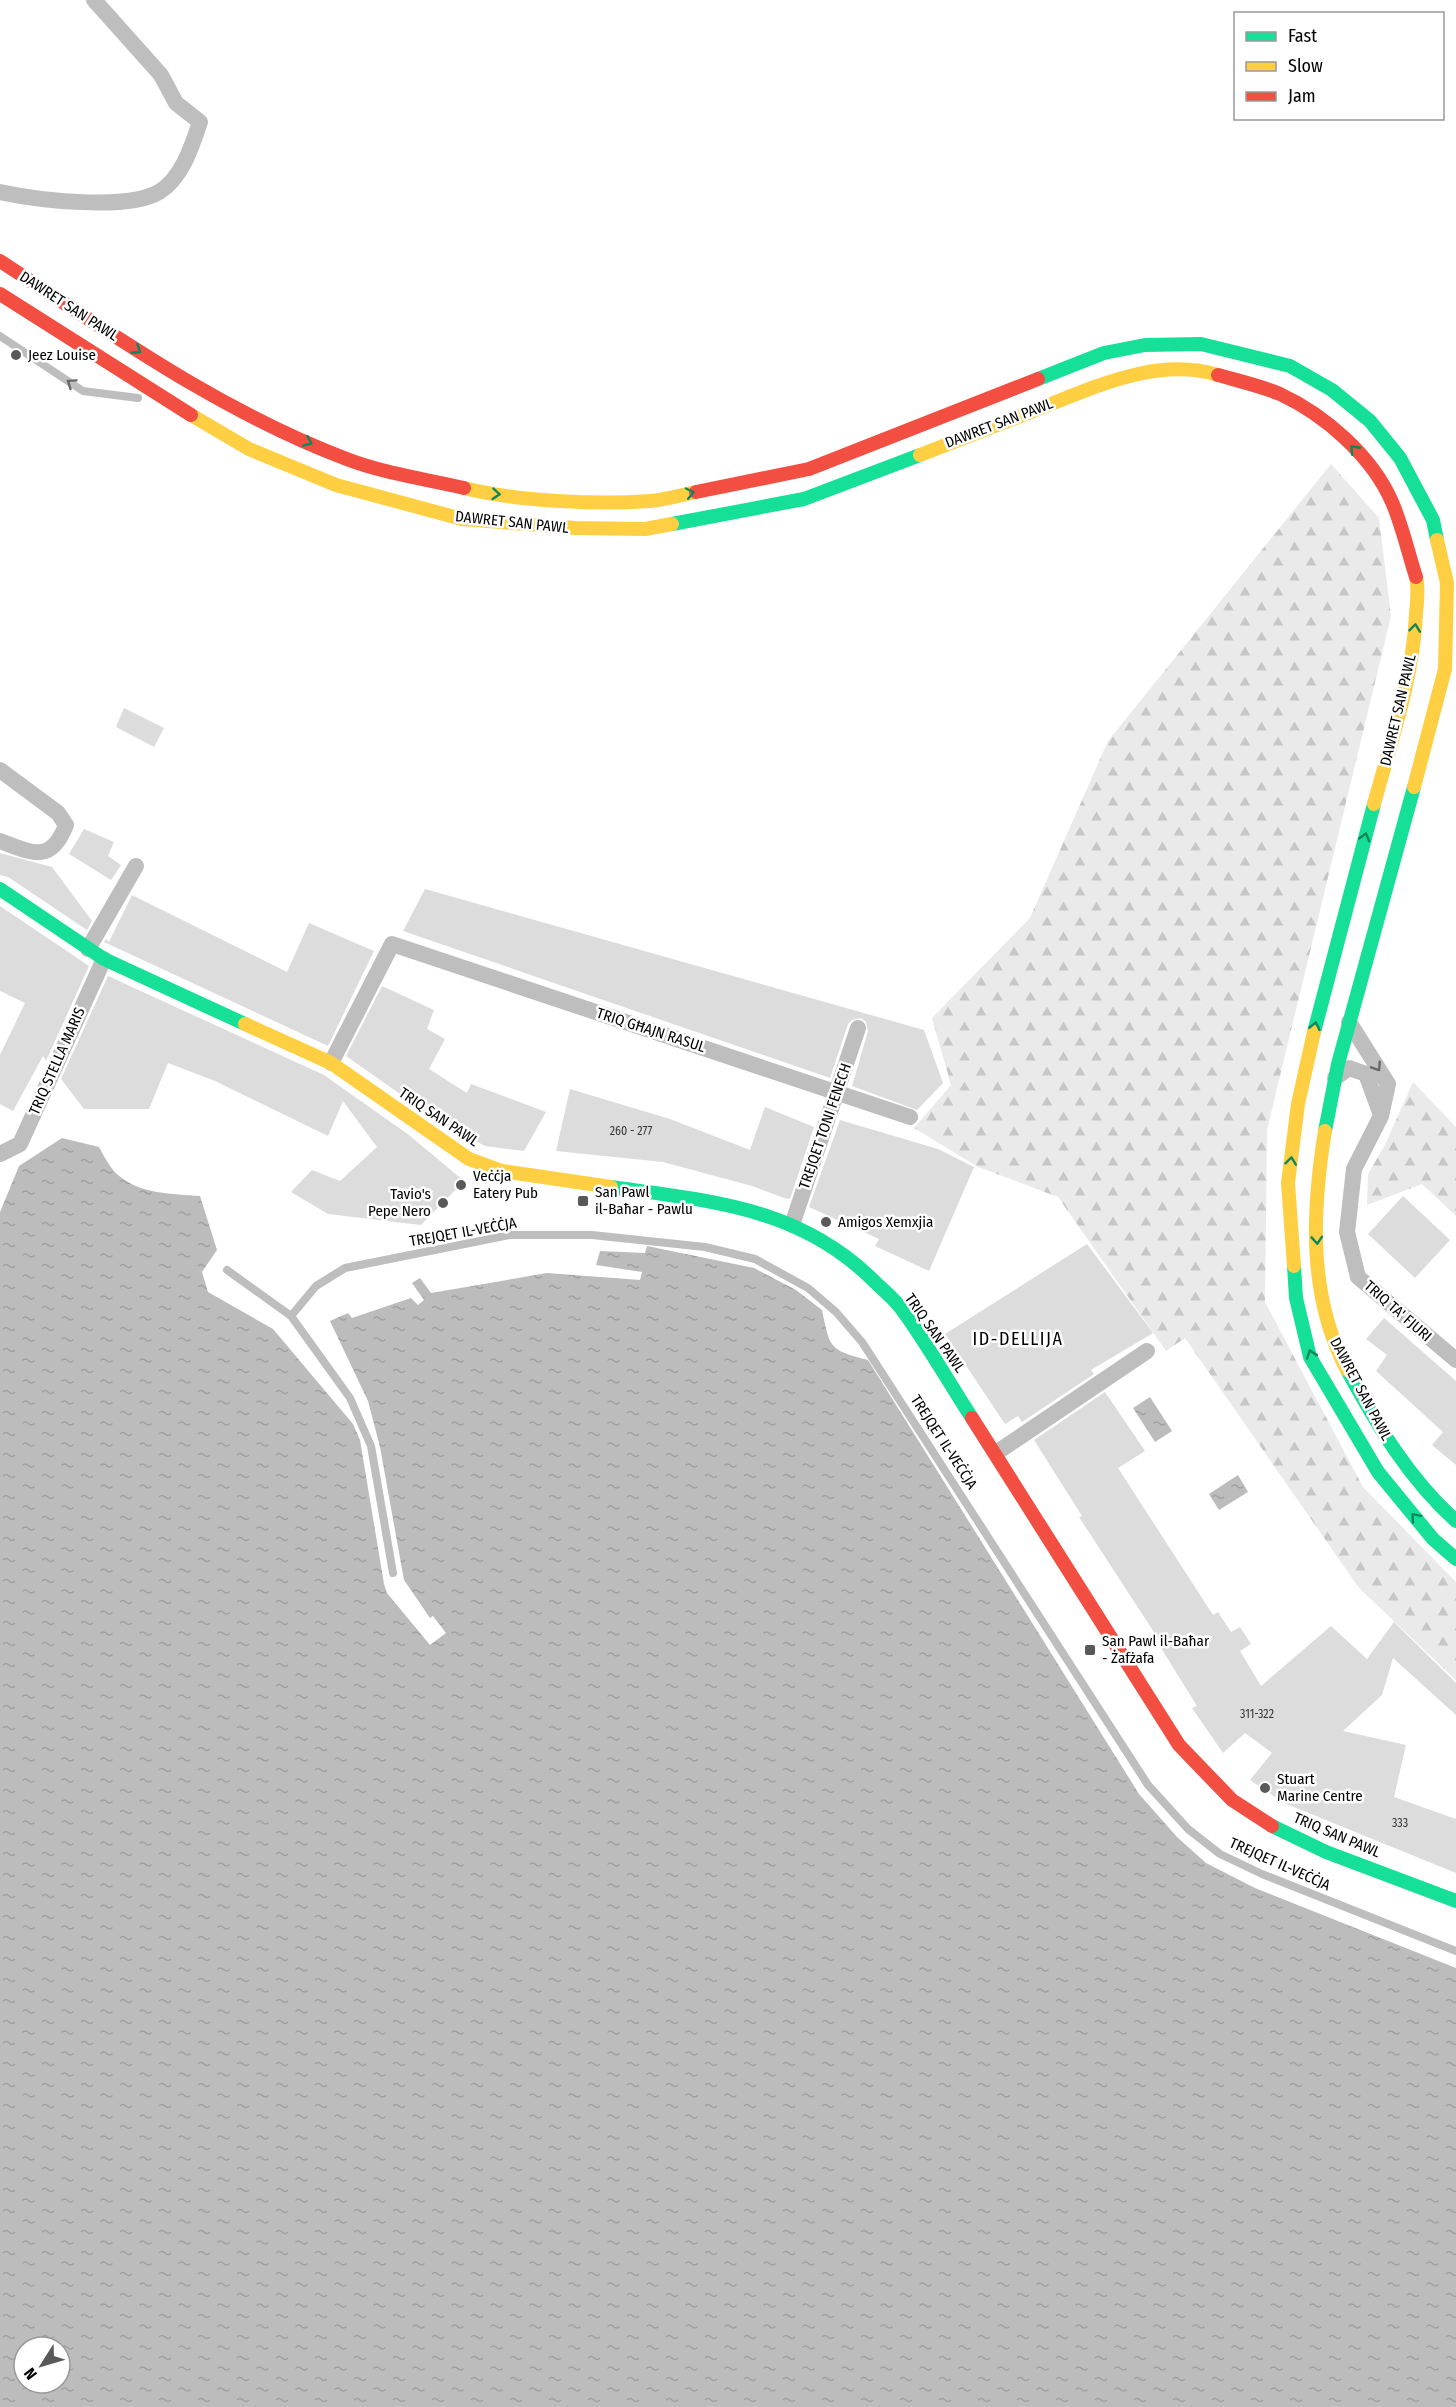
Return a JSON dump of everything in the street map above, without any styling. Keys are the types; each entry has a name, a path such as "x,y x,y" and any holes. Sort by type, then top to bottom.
{"main road":[{"name":"DAWRET SAN PAWL","path":"0,261 198,389 269,425 346,459 483,493 567,500 651,501 809,469 1104,352 1145,345 1201,344 1290,366 1332,390 1370,421 1400,458 1433,520 1447,583 1445,669 1438,702 1335,1078 1326,1119 1315,1220 1321,1292 1335,1344 1394,1451 1456,1521"},
{"name":"DAWRET SAN PAWL","path":"0,294 169,402 249,449 336,485 462,519 645,529 804,499 1113,380 1151,371 1202,370 1280,394 1316,415 1348,442 1375,472 1392,502 1418,584 1416,622 1408,681 1325,984 1298,1104 1288,1183 1296,1298 1310,1357 1378,1472 1433,1539 1456,1559"},
{"name":"TRIQ SAN PAWL","path":"0,889 104,959 331,1063 469,1159 502,1171 731,1204 819,1237 851,1258 902,1309 996,1452 1179,1745 1210,1780 1251,1814 1298,1839 1456,1901"}],"street":[{"path":"0,192 24,197 86,202 140,201 161,191 188,158 200,122 176,103 161,75 94,0"},
{"path":"0,770 58,813 66,825 60,842 48,851 32,853 0,841"},
{"path":"88,949 136,866"},
{"name":"TRIQ GĦAJN RASUL","path":"331,1063 392,944 910,1118"},
{"name":"TRIQ STELLA MARIS","path":"0,1154 20,1144 104,959"},
{"name":"DAWRET SAN PAWL","path":"1298,1104 1326,1043 1349,1022"},
{"name":"TRIQ TA' FJURI","path":"1349,1022 1388,1084 1381,1116 1354,1169 1347,1232 1358,1277 1456,1360"},
{"name":"TREJQET TONI FENECH","path":"792,1225 858,1028"},
{"path":"1335,1078 1349,1068 1366,1074 1381,1116"},
{"path":"996,1452 1147,1351"}],"lane":[{"path":"0,336 83,391 169,402"},
{"name":"TREJQET IL-VEĊĊJA","path":"291,1316 316,1286 345,1268 510,1235 592,1235 705,1247 755,1259 808,1288 836,1312 862,1342 1148,1785 1188,1829 1220,1854 1262,1874 1456,1951"},
{"path":"227,1270 291,1316 350,1398 368,1438 393,1573"}],"green space":[{"path":"1331,464 1379,518 1391,616 1267,1130 1265,1302 1363,1487 1456,1582 1456,1680 1359,1588 1185,1338 1166,1351 1058,1197 978,1167 914,1128 951,1085 932,1018 1030,918 1108,741"},
{"path":"1413,1082 1456,1127 1456,1216 1422,1184 1367,1205 1368,1174 1385,1145"}],"water":[{"path":"62,1138 99,1147 115,1172 136,1186 157,1192 200,1196 217,1250 202,1272 208,1292 273,1329 353,1424 360,1440 387,1593 430,1645 446,1633 433,1616 430,1618 404,1580 380,1447 368,1401 330,1321 348,1313 352,1318 411,1298 418,1305 424,1300 412,1283 420,1278 431,1293 547,1273 640,1280 642,1272 596,1265 600,1251 645,1253 647,1246 754,1268 796,1290 822,1310 833,1346 845,1353 868,1360 1139,1794 1177,1837 1206,1863 1255,1888 1456,1968 1456,2407 0,2407 0,1212 19,1166"},
{"path":"1150,1397 1172,1431 1155,1442 1133,1408"},
{"path":"1238,1475 1248,1492 1219,1510 1209,1494"}],"building":[{"path":"124,708 164,728 154,747 116,727"},
{"path":"84,829 114,842 108,856 121,865 111,880 69,854"},
{"path":"0,853 52,867 92,921 87,930 8,877 0,875"},
{"path":"425,889 924,1030 943,1083 917,1110 852,1086 868,1031 866,1022 861,1018 852,1020 848,1024 830,1078 403,931"},
{"path":"132,895 287,972 309,923 374,951 328,1046 104,942 106,939 109,942"},
{"path":"0,906 89,966 46,1061 43,1056 13,1111 0,1104 0,1055 25,1003 0,991"},
{"path":"108,976 324,1075 409,1135 464,1181 421,1225 328,1214 291,1192 312,1170 340,1181 377,1147 343,1101 328,1136 215,1081 168,1063 149,1109 84,1109 61,1079"},
{"path":"382,986 434,1010 427,1029 445,1039 429,1069 467,1093 471,1084 546,1112 524,1151 485,1146 440,1122 346,1056"},
{"path":"570,1089 670,1119 750,1150 765,1107 814,1127 790,1199 752,1186 663,1162 556,1151"},
{"path":"840,1120 938,1149 974,1167 929,1271 875,1246 879,1239 809,1207"},
{"path":"1403,1196 1450,1240 1415,1278 1368,1234"},
{"path":"1087,1244 1153,1333 1091,1370 1094,1374 1022,1422 1018,1416 1005,1424 945,1334"},
{"path":"1384,1318 1456,1381 1456,1465 1432,1445 1443,1432 1376,1371 1387,1355 1366,1339"},
{"path":"1105,1392 1145,1451 1118,1468 1213,1615 1218,1612 1231,1632 1240,1627 1251,1644 1240,1651 1261,1686 1331,1626 1367,1659 1394,1622 1456,1683 1456,1715 1393,1658 1382,1695 1343,1731 1406,1745 1394,1797 1456,1819 1456,1873 1284,1803 1250,1780 1272,1753 1245,1733 1223,1753 1192,1708 1197,1706 1161,1648 1163,1646 1079,1517 1082,1516 1034,1440"}],"traffic: fast":[{"path":"1038,379 1104,353 1145,345 1201,344 1290,366 1332,390 1370,421 1400,458 1433,520 1437,540"},
{"path":"672,524 804,499 920,455"},
{"path":"1325,1131 1338,1064 1414,787"},
{"path":"1314,1032 1374,804"},
{"path":"0,889 104,959 245,1024"},
{"path":"611,1187 719,1203 785,1223 816,1237 846,1257 897,1303 972,1418"},
{"path":"1294,1266 1296,1298 1310,1357 1378,1472 1433,1539 1456,1559"},
{"path":"1347,1370 1395,1450 1423,1487 1456,1521"},
{"path":"1272,1826 1326,1852 1456,1901"}],"traffic: slow":[{"path":"920,455 1126,377 1172,369 1195,370 1218,375"},
{"path":"191,415 249,449 336,485 462,519 575,528 645,529 672,524"},
{"path":"464,488 531,499 581,502 650,501 696,492"},
{"path":"1414,787 1445,669 1447,583 1437,540"},
{"path":"1374,804 1411,662 1417,600 1416,577"},
{"path":"245,1024 331,1063 469,1159 502,1171 611,1187"},
{"path":"1294,1266 1288,1183 1298,1104 1314,1032"},
{"path":"1325,1131 1317,1192 1316,1253 1325,1313 1334,1342 1347,1370"}],"traffic: jam":[{"path":"0,261 167,369 254,418 298,439 358,463 388,472 464,488"},
{"path":"0,294 191,415"},
{"path":"1218,375 1273,391 1297,403 1330,425 1360,453 1392,502 1416,577"},
{"path":"696,492 809,469 1038,379"},
{"path":"972,1418 1179,1745 1232,1800 1272,1826"}],"place":[{"name":"Jeez Louise","path":"16,355"},
{"name":"Veċċja Eatery Pub","path":"461,1185"},
{"name":"San Pawl il-Baħar - Pawlu","path":"583,1201"},
{"name":"Tavio's Pepe Nero","path":"443,1203"},
{"name":"Amigos Xemxjia","path":"826,1222"},
{"name":"San Pawl il-Baħar - Żafżafa","path":"1090,1650"},
{"name":"Stuart Marine Centre","path":"1265,1788"}],"district":[{"name":"ID-DELLIJA","path":"1018,1339"}]}
